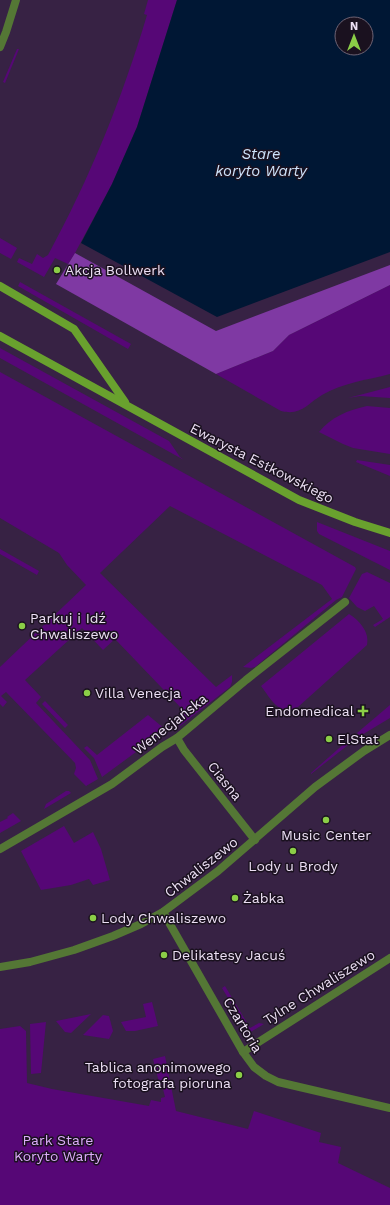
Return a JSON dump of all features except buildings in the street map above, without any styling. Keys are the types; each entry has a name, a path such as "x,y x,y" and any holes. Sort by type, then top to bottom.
{"street":[{"path":"0,47 16,0"},
{"name":"Ewarysta Estkowskiego","path":"0,286 74,329 127,406"},
{"name":"Ewarysta Estkowskiego","path":"0,336 299,500 341,517 390,533"},
{"name":"Wenecjańska","path":"0,849 112,784 162,747 177,738 246,680 345,602"},
{"name":"Chwaliszewo","path":"0,967 30,962 74,950 113,936 141,924 163,912 218,872 315,788 358,755 390,734"},
{"name":"Ciasna","path":"177,738 184,750 255,840"},
{"name":"Czartoria","path":"163,912 243,1052 254,1067 266,1076 278,1082 390,1108"},
{"name":"Tylne Chwaliszewo","path":"243,1052 390,958"}],"green space":[{"path":"148,0 177,0 137,127 112,184 75,253 68,264 55,258 44,277 17,262 19,258 32,264 37,254 43,258 48,255 78,197 116,108 147,15 144,14"},
{"path":"17,49 19,49 5,83 3,82"},
{"path":"0,238 17,248 11,259 0,253"},
{"path":"20,282 131,344 128,349 18,286"},
{"path":"390,285 390,374 355,382 338,388 322,395 299,411 288,412 281,411 216,374 273,351 289,335"},
{"path":"0,348 169,441 180,457 184,460 0,358"},
{"path":"0,372 355,567 356,569 342,597 336,600 255,667 243,667 332,599 322,585 170,506 100,573 216,687 232,675 232,682 230,687 180,726 176,720 184,711 115,639 103,650 82,628 25,680 41,697 36,703 90,760 98,779 86,786 74,774 76,768 75,763 6,692 1,696 7,702 3,707 0,704 0,667 86,585 67,565 59,553 0,518"},
{"path":"390,387 390,398 360,396 348,398"},
{"path":"367,406 390,408 390,454 353,448 319,432 334,418"},
{"path":"357,460 390,465 390,476 356,462"},
{"path":"317,522 390,551 390,570 319,534 317,531"},
{"path":"0,549 39,571 37,575 0,554"},
{"path":"367,572 390,583 390,617 375,627 373,625 383,619 374,606 365,611 357,607 349,598 362,574"},
{"path":"349,614 363,627 367,636 367,645 298,707 291,710 286,710 276,705 261,686"},
{"path":"45,701 68,725 65,728 42,704"},
{"path":"390,705 390,718 360,736 357,733"},
{"path":"148,715 166,730 102,777 94,758 84,748 87,746 97,755"},
{"path":"354,735 357,738 311,774 311,773"},
{"path":"66,791 71,793 44,809 46,804"},
{"path":"13,813 21,821 0,833 0,822 8,818 7,817"},
{"path":"64,826 74,843 93,832 101,849 110,880 93,885 89,879 71,885 41,890 21,851"},
{"path":"225,986 250,1028 259,1023 264,1024 249,1033 222,988"},
{"path":"152,1002 158,1026 135,1031 126,1031 121,1022 146,1017 143,1004"},
{"path":"91,1014 71,1033 65,1032 56,1021"},
{"path":"103,1015 109,1016 113,1031 109,1039 83,1035"},
{"path":"46,1022 41,1073 31,1074 30,1024"},
{"name":"Park Stare Koryto Warty","path":"20,1026 26,1031 27,1083 52,1089 149,1106 151,1100 161,1102 161,1098 165,1097 162,1085 160,1086 153,1059 165,1056 176,1111 248,1129 254,1111 321,1133 319,1142 341,1147 338,1163 390,1188 390,1205 0,1205 0,1029"}],"shaded area":[{"path":"75,253 216,331 390,265 390,285 289,335 273,351 216,374 56,284"}],"water":[{"name":"Stare koryto Warty","path":"177,0 390,0 390,252 217,317 81,243 112,184 137,127"}],"place":[{"name":"Akcja Bollwerk","path":"57,270"},
{"name":"Parkuj i Idź Chwaliszewo","path":"22,626"},
{"name":"Villa Venecja","path":"87,693"},
{"name":"Endomedical","path":"363,711"},
{"name":"ElStat","path":"329,739"},
{"name":"Music Center","path":"326,820"},
{"name":"Lody u Brody","path":"293,851"},
{"name":"Żabka","path":"235,898"},
{"name":"Lody Chwaliszewo","path":"93,918"},
{"name":"Delikatesy Jacuś","path":"164,955"},
{"name":"Tablica anonimowego fotografa pioruna","path":"239,1075"}]}
